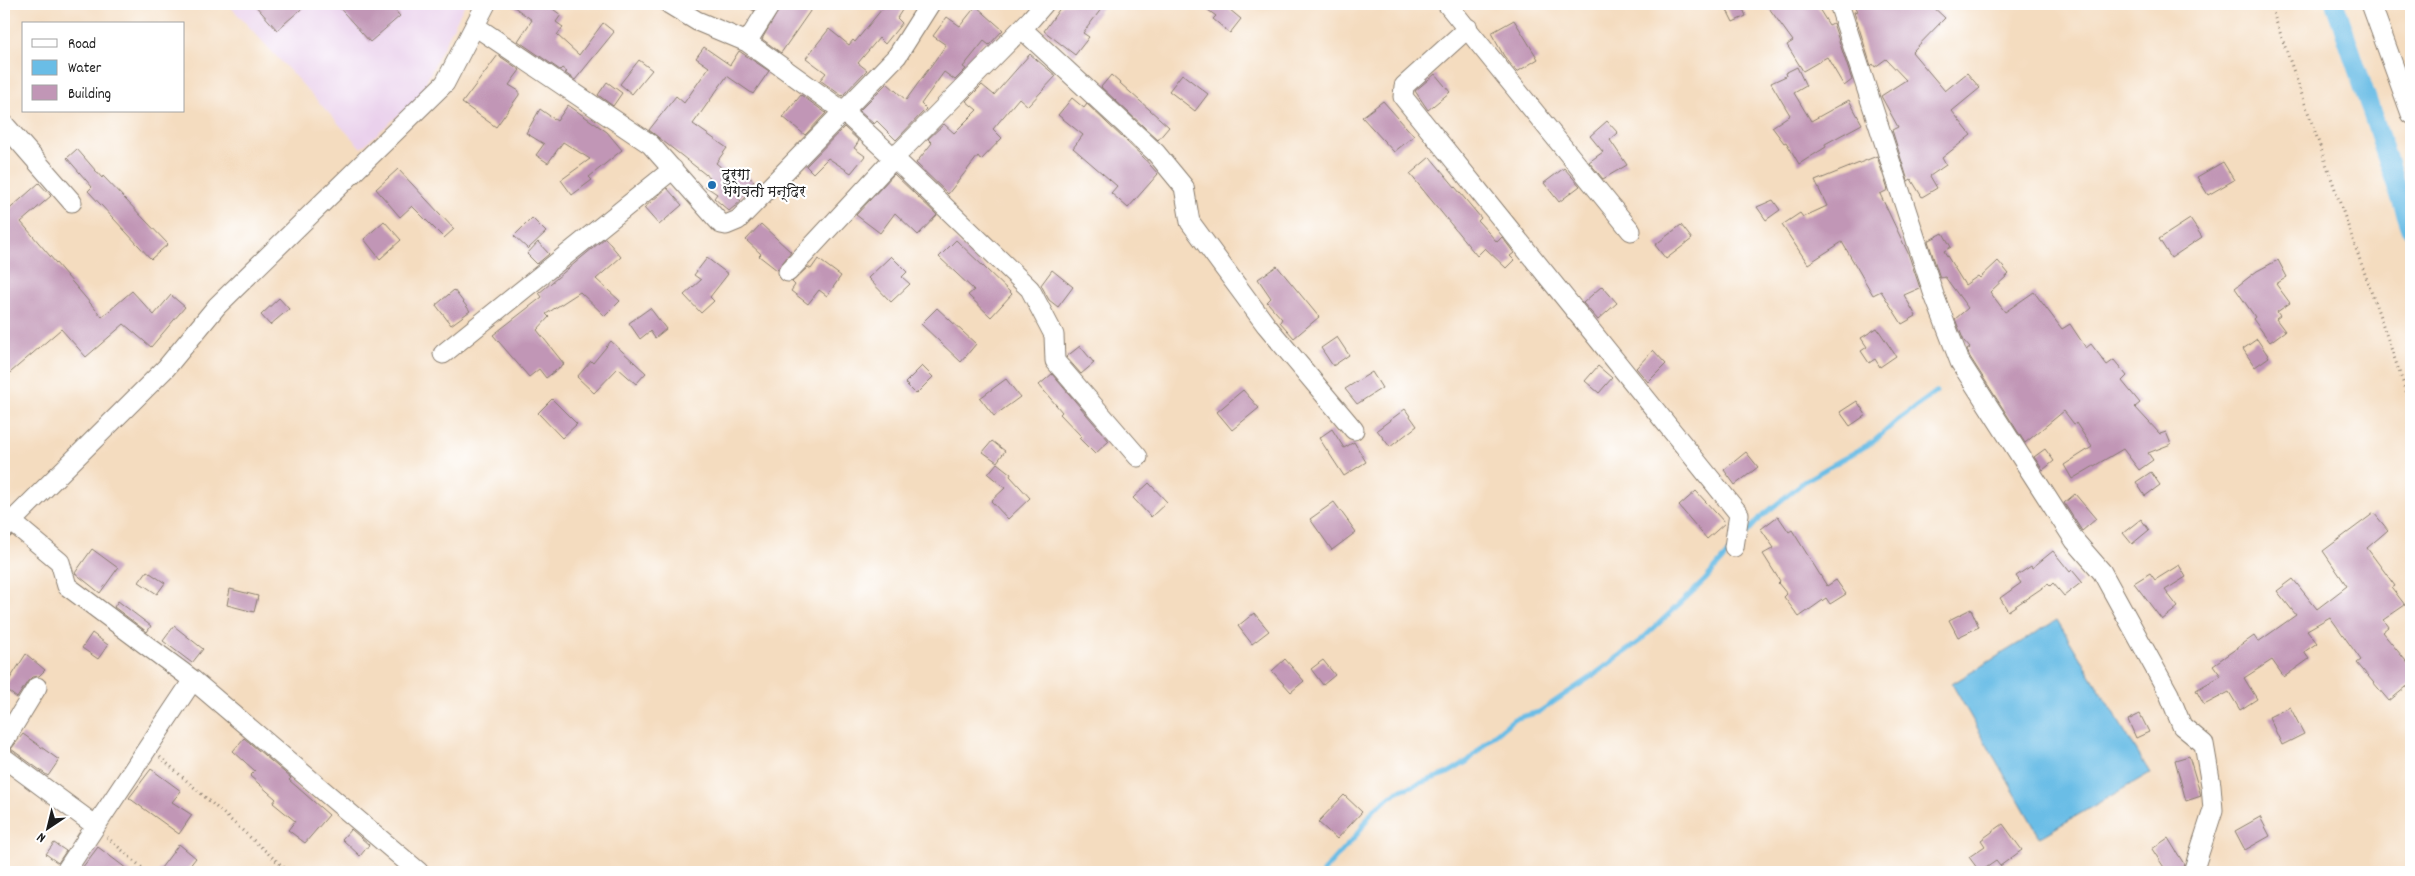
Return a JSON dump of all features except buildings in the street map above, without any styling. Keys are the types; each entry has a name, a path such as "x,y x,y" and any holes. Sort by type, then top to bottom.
{"street":[{"path":"419,872 193,680 67,586 60,562 7,525 166,368 217,306 445,83 486,4"},
{"path":"669,4 698,21 747,42 843,111 1030,289 1054,336 1055,361 1138,457"},
{"path":"747,42 771,4"},
{"path":"475,26 650,144 721,224 732,223 738,220 897,56 930,4"},
{"path":"788,272 894,158 1022,29 1044,4"},
{"path":"1446,4 1468,28 1631,231"},
{"path":"1839,4 1934,295 1960,362 2075,541 2102,572 2169,694 2182,726 2204,744 2212,785 2213,810 2193,872"},
{"path":"2372,4 2411,114"},
{"path":"1468,28 1404,86 1403,97 1739,514 1734,547"},
{"path":"1022,29 1156,153 1184,187 1190,222 1266,325 1354,430"},
{"path":"4,124 72,202"},
{"path":"443,354 673,169"},
{"path":"65,872 193,680"},
{"path":"4,740 37,687"},
{"path":"4,758 96,826"}],"path":[{"path":"2270,4 2411,405"},
{"path":"149,747 288,872"},
{"path":"96,826 147,872"}],"shaded area":[{"path":"228,4 465,4 418,98 361,148"}],"water":[{"path":"2057,620 2150,773 2040,837 1952,684"}],"waterway":[{"path":"2335,4 2411,229"},
{"path":"1742,538 1761,517 1806,480 1873,442 1899,419 1936,392"},
{"path":"1323,872 1359,832 1373,810 1398,791 1448,773 1468,761 1492,737 1514,719 1539,712 1595,674 1641,640 1705,580 1731,550"}],"place":[{"name":"दुर्गा भगवती मन्दिर","path":"712,185"}]}
